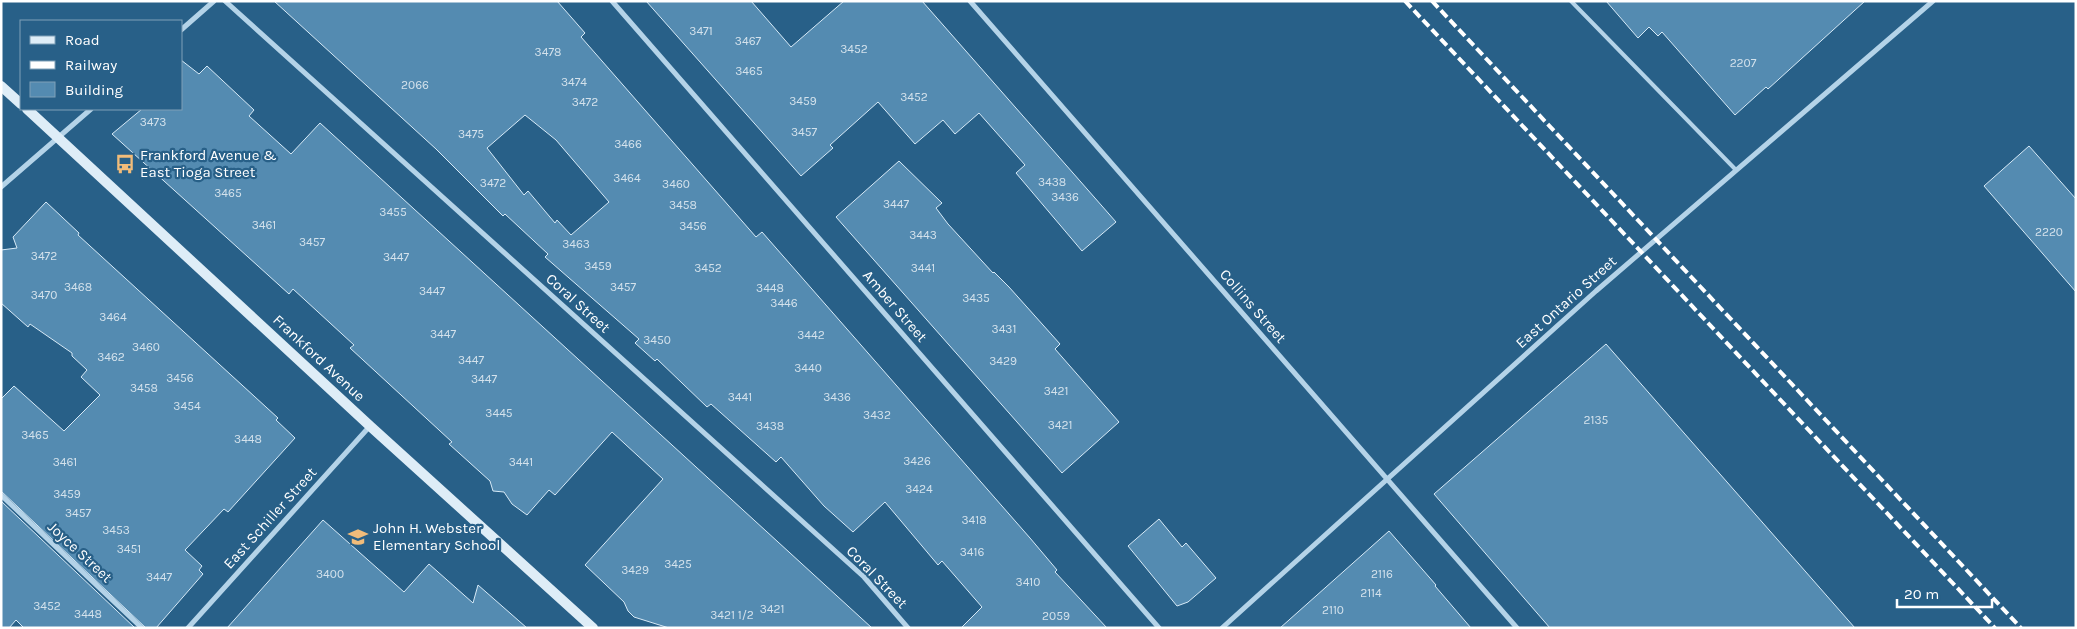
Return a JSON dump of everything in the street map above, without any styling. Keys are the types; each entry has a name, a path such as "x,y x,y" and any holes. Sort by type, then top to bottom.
{"main road":[{"path":"1,86 20,103"},
{"name":"Frankford Avenue","path":"27,110 370,426 593,628"}],"street":[{"path":"182,29 214,1"},
{"name":"Coral Street","path":"225,1 864,578 908,628"},
{"name":"Amber Street","path":"612,1 1159,628"},
{"name":"Collins Street","path":"970,1 1517,628"},
{"name":"East Ontario Street","path":"1222,628 1596,291 1933,1"},
{"path":"1,187 90,110"},
{"name":"East Schiller Street","path":"188,628 370,426"},
{"name":"Joyce Street","path":"1,495 142,628"}],"lane":[{"path":"1571,1 1736,170"}],"building":[{"path":"274,1 557,1 585,33 581,37 756,237 762,232 1030,538 1057,570 1055,572 1107,628 961,628 982,607 942,561 938,565 885,502 853,532 824,506 781,457 776,462 711,404 707,407 657,359 655,361 635,343 639,339 545,257 548,254 505,214 503,216 436,149","holes":["525,115 556,140 609,202 571,235 557,220 555,223 528,191 524,195 487,148"]},
{"path":"646,1 751,1 791,47 844,1 922,1 1116,222 1082,251 1016,173 1025,165 979,113 955,134 943,120 915,144 878,102 830,145 833,148 801,176"},
{"path":"1606,1 1865,1 1768,89 1766,87 1735,115 1662,32 1658,36 1649,27 1638,38"},
{"path":"182,61 199,74 207,66 254,110 249,116 291,154 320,123 872,628 669,628 634,617 628,611 624,602 585,565 663,479 612,432 555,495 549,490 527,515 512,504 504,492 493,491 490,481 449,444 452,442 350,348 354,345 293,289 289,294 112,134 141,110 182,110"},
{"path":"2029,146 2076,199 2076,292 1984,186"},
{"path":"899,161 942,203 936,208 948,224 993,273 1009,287 1060,344 1055,349 1119,422 1062,473 836,217"},
{"path":"46,202 79,233 78,235 278,418 276,420 295,438 228,512 224,509 185,550 202,566 199,570 203,574 156,628 146,628 1,491 1,399 14,386 64,431 100,395 81,377 87,370 72,356 72,353 30,324 28,327 1,303 1,250 17,248 13,237"},
{"path":"1606,344 1855,628 1550,628 1434,494"},
{"path":"1,501 135,628 24,628 16,620 9,628 1,628"},
{"path":"1159,519 1182,547 1186,543 1216,578 1188,602 1177,606 1128,546"},
{"name":"John H. Webster Elementary School","path":"323,520 404,592 429,564 473,603 478,585 527,628 227,628"},
{"path":"1389,531 1471,628 1280,628"}],"railway":[{"path":"1405,1 1995,628"},
{"path":"1432,1 2021,628"}],"place":[{"name":"Frankford Avenue & East Tioga Street","path":"125,164"},
{"name":"John H. Webster Elementary School","path":"358,537"}]}
